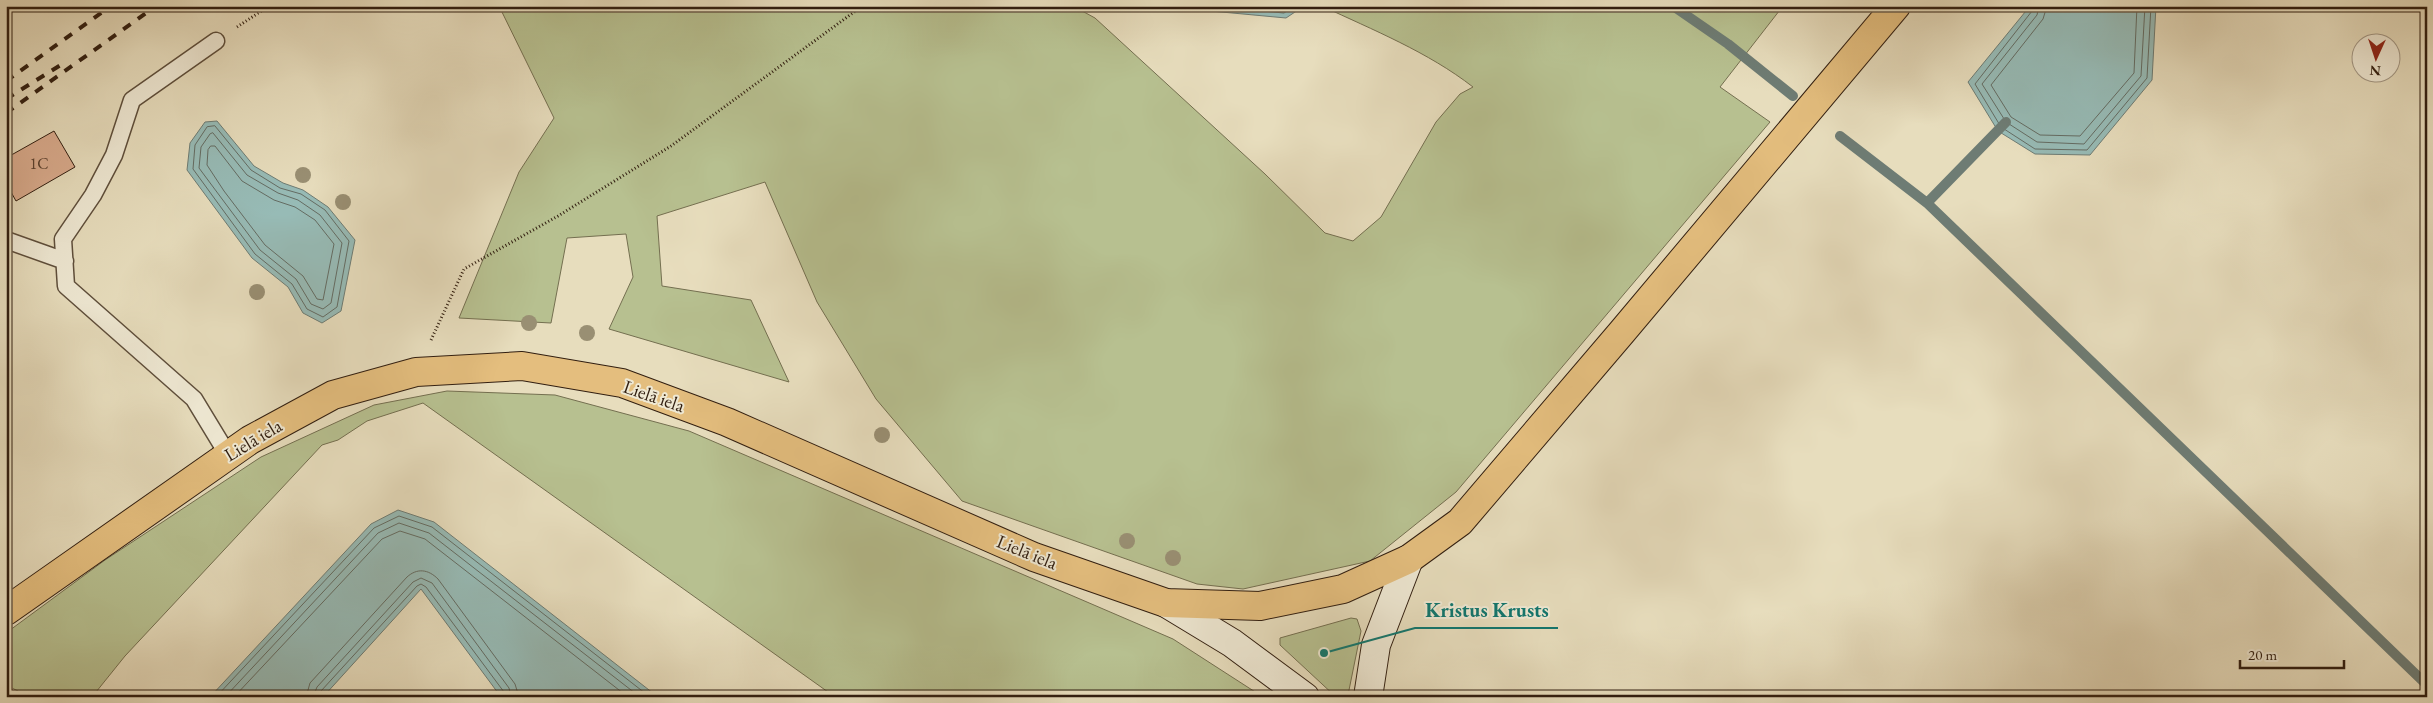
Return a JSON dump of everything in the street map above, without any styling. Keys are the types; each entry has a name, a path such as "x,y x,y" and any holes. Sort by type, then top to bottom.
{"main road":[{"path":"1166,603 1260,606 1343,590 1409,559 1460,522 1896,6"},
{"name":"Lielā iela","path":"6,611 250,440 333,395 416,372 522,366 622,383 727,422 1034,557 1166,603 1232,643 1305,697"},
{"path":"1368,697 1376,646 1409,559"}],"lane":[{"path":"216,41 132,100 114,155 93,195 63,239 66,286 194,399 228,455"},
{"path":"6,240 65,262"}],"path":[{"path":"216,41 269,6"},
{"path":"416,372 464,268 558,216 671,146 854,12 867,6"}],"green space":[{"path":"499,6 1073,6 1095,18 1265,174 1325,233 1353,241 1381,217 1436,122 1460,94 1473,87 1456,74 1419,52 1322,6 1783,6 1720,87 1770,122 1456,492 1370,561 1243,589 1197,584 962,501 876,399 817,302 765,182 657,216 662,286 751,300 789,382 609,329 633,277 626,234 567,238 551,323 459,318 519,172 554,118"},
{"path":"447,391 555,395 689,431 1173,639 1263,697 835,697 423,403 367,421 338,440 322,445 125,656 92,697 19,697 18,691 6,685 6,633 105,560 261,457 374,405"},
{"path":"1351,618 1357,619 1361,631 1348,695 1346,697 1336,697 1280,645 1280,638"}],"water":[{"path":"1157,6 1304,6 1286,18"},
{"path":"2030,6 2156,6 2152,80 2090,155 2035,154 1998,131 1968,82"},
{"path":"217,121 254,166 283,183 303,190 328,207 355,240 341,311 322,323 303,313 288,287 252,258 187,170 190,143 205,122"},
{"path":"398,510 434,522 658,697 501,697 421,589 323,697 210,697 371,524"}],"building":[{"path":"54,131 75,167 16,201 6,183 6,158"}],"waterway":[{"path":"1673,6 1728,44 1793,96"},
{"path":"2006,122 1927,203 2427,685"},
{"path":"1840,136 1927,203"}],"railway":[{"path":"6,81 111,6"},
{"path":"6,113 156,6"},
{"path":"6,99 67,61"}],"place":[{"name":"Kristus Krusts","path":"1324,653"}]}
